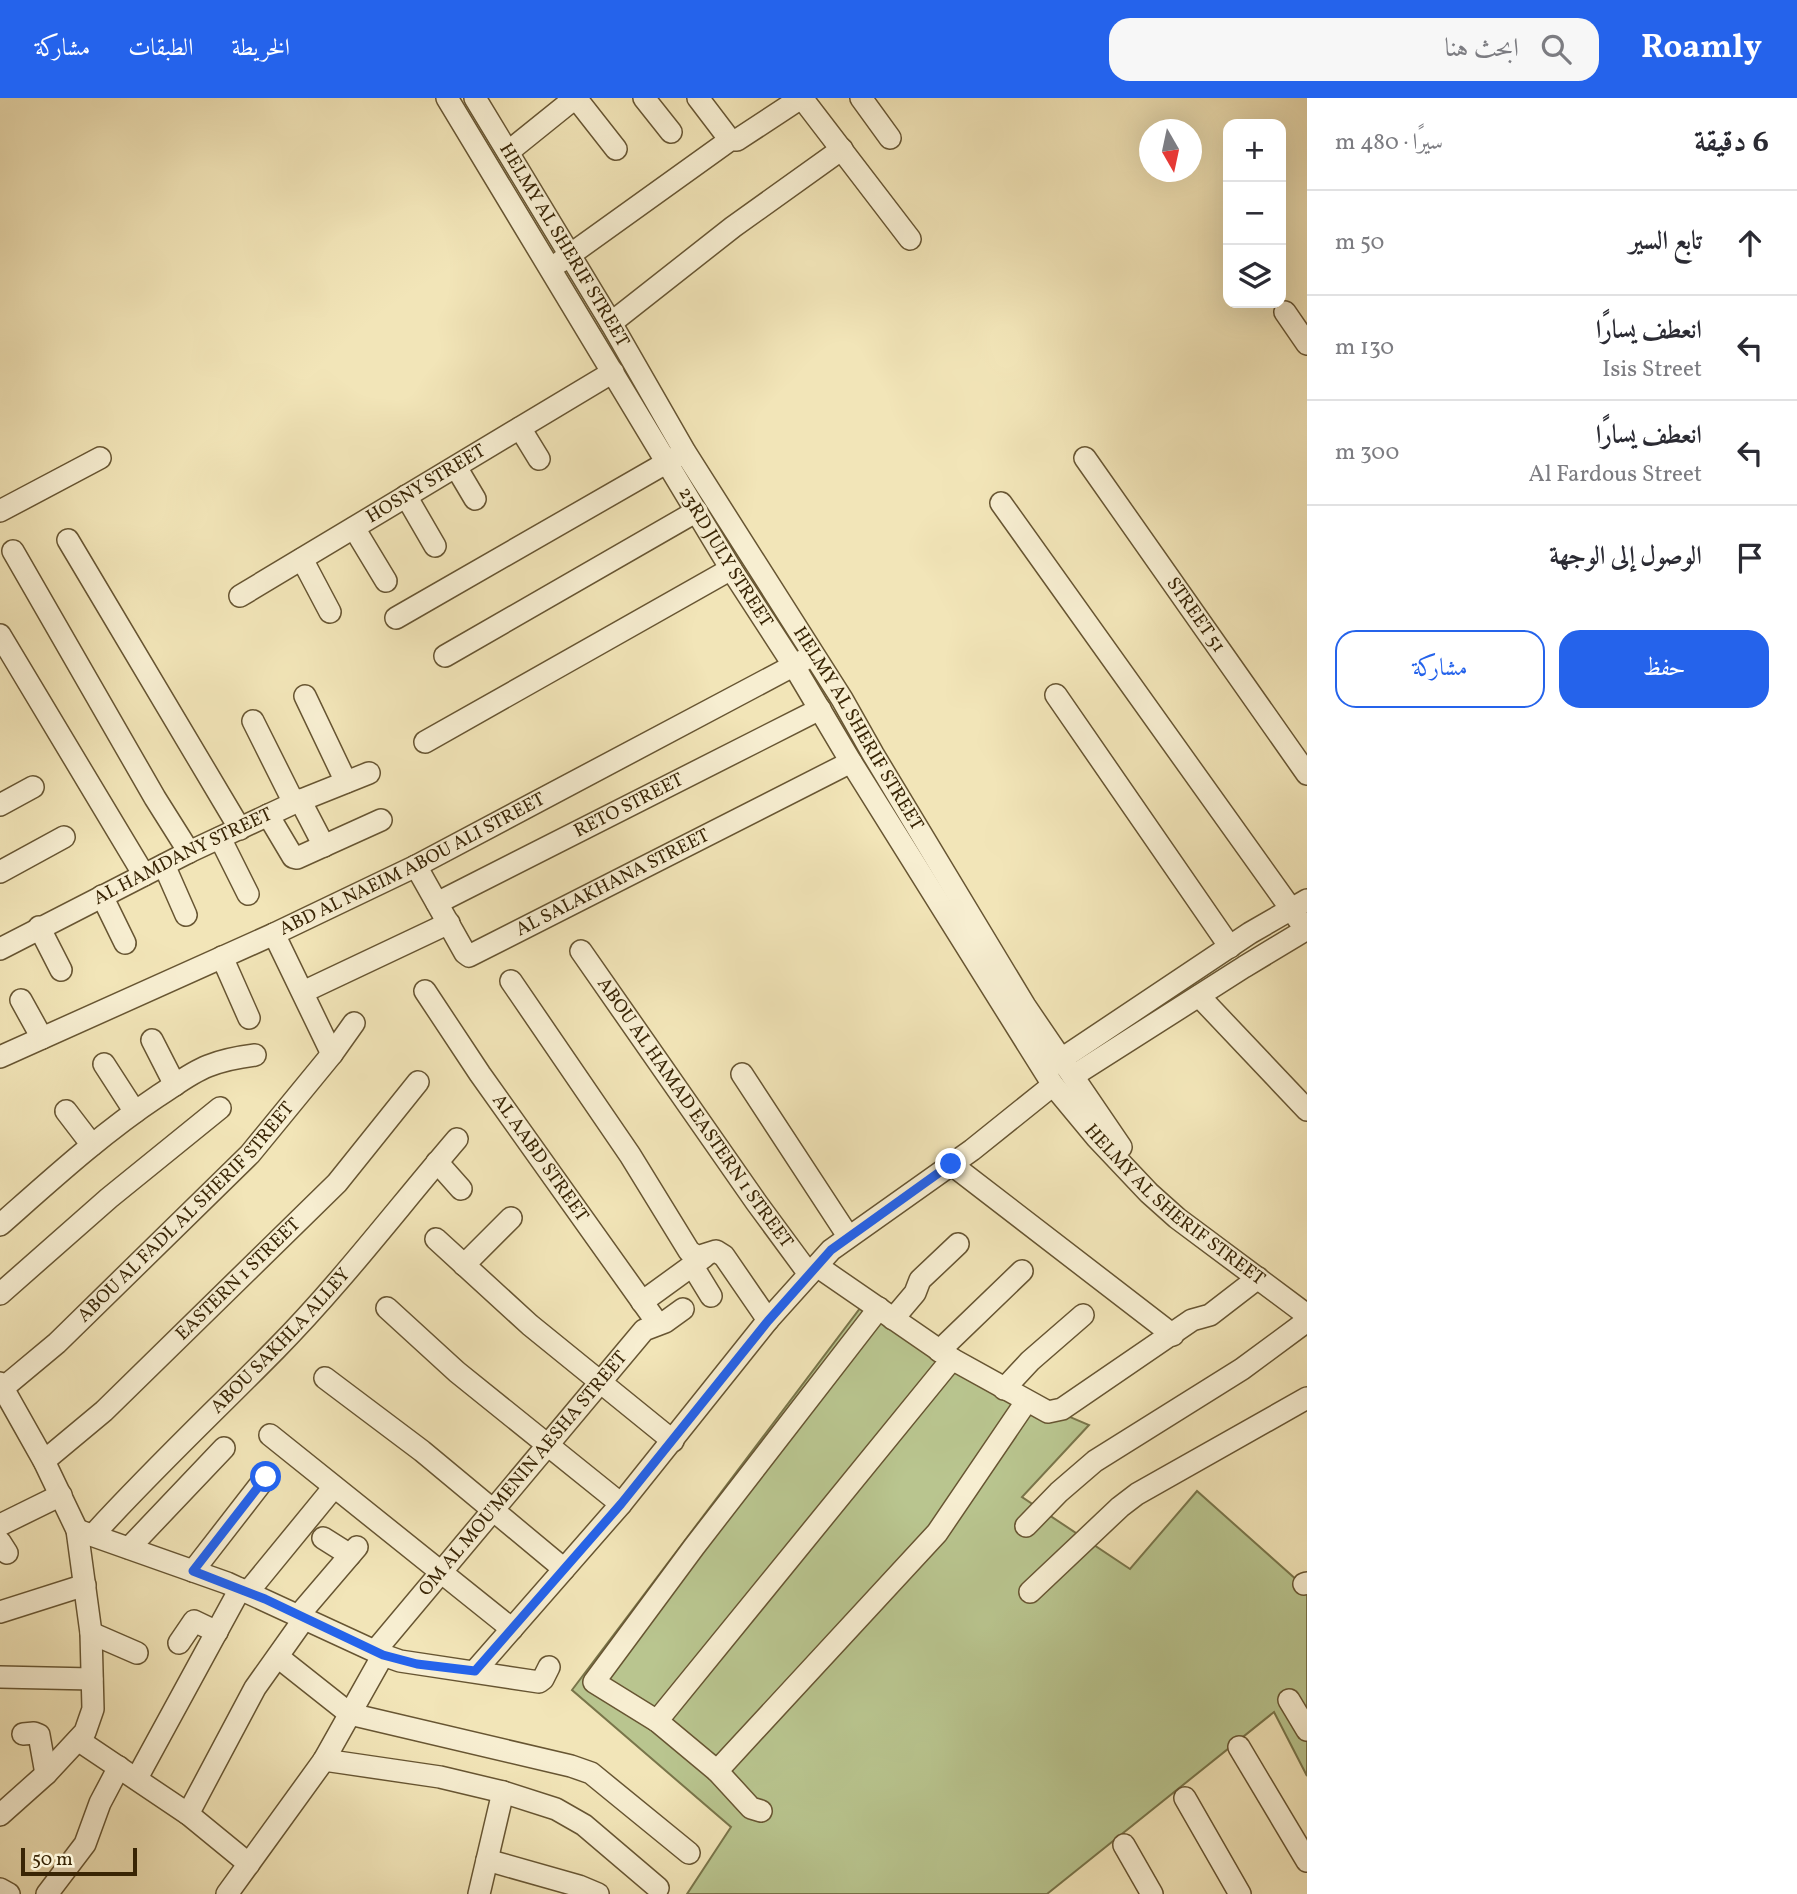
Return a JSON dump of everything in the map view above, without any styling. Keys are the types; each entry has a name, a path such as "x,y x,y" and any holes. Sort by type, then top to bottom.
{"street":[{"name":"23RD JULY STREET","path":"447,98 613,372 677,457 697,511 851,762 1064,1082"},
{"name":"HELMY AL SHERIF STREET","path":"475,98 611,323 677,457 814,654 1025,1006 1064,1082 1105,1148 1177,1217 1307,1315"},
{"path":"508,152 575,98 615,149"},
{"path":"644,98 671,132"},
{"path":"698,98 730,140"},
{"path":"550,269 730,140 737,140 802,98 910,239"},
{"path":"861,98 890,138"},
{"path":"611,323 733,227 842,149"},
{"path":"1285,312 1307,344"},
{"name":"HOSNY STREET","path":"240,596 613,372"},
{"path":"520,428 539,459"},
{"path":"396,618 677,457"},
{"path":"0,511 100,458"},
{"name":"STREET 51","path":"1085,458 1307,774"},
{"path":"456,467 475,499"},
{"path":"406,496 435,546"},
{"path":"1001,503 1299,904 1306,930 1064,1082"},
{"path":"445,656 697,511"},
{"path":"354,528 386,581"},
{"path":"68,540 240,829"},
{"path":"13,551 155,799 189,852"},
{"path":"302,559 330,612"},
{"path":"425,742 731,569"},
{"path":"0,635 144,875"},
{"name":"ABD AL NAEIM ABOU ALI STREET","path":"0,1057 274,934 416,866 814,654"},
{"path":"1056,695 1230,947"},
{"path":"305,696 346,782"},
{"name":"RETO STREET","path":"437,903 820,709"},
{"path":"253,721 324,846"},
{"name":"AL SALAKHANA STREET","path":"416,866 469,956 851,762"},
{"name":"AL HAMDANY STREET","path":"0,949 189,852 297,802 369,773"},
{"path":"0,805 33,787"},
{"path":"268,815 293,857 297,858 381,820"},
{"path":"0,872 64,837"},
{"path":"220,838 248,894"},
{"path":"164,865 186,915"},
{"path":"102,895 125,943"},
{"path":"475,1671 621,1504 768,1321 813,1270 848,1236 1064,1082 1230,947 1299,904"},
{"path":"303,992 449,923"},
{"path":"39,927 61,970"},
{"path":"274,934 332,1054"},
{"name":"ABOU AL HAMAD EASTERN 1 STREET","path":"581,951 756,1202 813,1270 886,1313 945,1355 1027,1402 1048,1412 1062,1409 1192,1320 1210,1315 1258,1278"},
{"path":"222,957 249,1018"},
{"path":"511,981 630,1155 690,1251 697,1257 711,1296"},
{"name":"AL AABD STREET","path":"425,991 480,1074 658,1324"},
{"path":"1199,996 1307,1110"},
{"path":"21,1000 42,1038"},
{"name":"ABOU AL FADL AL SHERIF STREET","path":"3,1393 250,1154 354,1023"},
{"path":"152,1040 175,1084"},
{"path":"0,1225 92,1145 175,1084 207,1066 255,1055"},
{"path":"104,1064 135,1112"},
{"path":"742,1074 848,1236"},
{"name":"EASTERN 1 STREET","path":"44,1461 104,1411 337,1184 418,1082"},
{"name":"HELMY AL SHERIF STREET","path":"1064,1082 1158,1186 1307,1303"},
{"path":"0,1294 109,1198 220,1108"},
{"path":"66,1111 92,1145"},
{"name":"ABOU SAKHLA ALLEY","path":"85,1533 276,1349 351,1269 457,1139"},
{"path":"437,1162 461,1189"},
{"path":"951,1164 1172,1335"},
{"path":"464,1265 510,1218"},
{"path":"436,1239 530,1325 673,1441"},
{"path":"761,1811 751,1808 717,1771 657,1721 596,1685 595,1680 694,1546 886,1313 915,1293 920,1280 958,1244"},
{"path":"642,1302 716,1251 724,1256 768,1321"},
{"path":"657,1721 945,1355 1023,1271"},
{"path":"387,1308 457,1372 621,1504"},
{"name":"OM AL MOU'MENIN AESHA STREET","path":"227,1894 324,1760 379,1653 440,1572 644,1329 683,1309"},
{"path":"1004,1389 1030,1361 1083,1315"},
{"path":"1026,1526 1059,1492 1095,1461 1242,1369 1307,1321"},
{"path":"325,1378 422,1451 564,1569"},
{"path":"0,1815 78,1740 90,1721 93,1709 91,1633 85,1585 85,1533 3,1393"},
{"path":"1030,1592 1137,1494 1307,1398"},
{"path":"717,1771 937,1533 1027,1402"},
{"path":"270,1435 512,1629"},
{"path":"129,1548 224,1448"},
{"path":"193,1571 266,1477"},
{"path":"57,1891 85,1844 100,1803 128,1772 244,1590 334,1487"},
{"path":"0,1525 61,1495"},
{"path":"85,1533 244,1590 379,1653 417,1664 539,1682 549,1667"},
{"path":"188,1814 255,1688 302,1617 354,1551 323,1538"},
{"path":"0,1612 85,1585"},
{"path":"179,1643 194,1621 217,1632"},
{"path":"91,1633 137,1653"},
{"path":"278,1657 350,1714 591,1773 689,1853"},
{"path":"0,1678 92,1679"},
{"path":"1289,1700 1307,1730"},
{"path":"23,1734 34,1733 42,1740 46,1773"},
{"path":"78,1740 188,1814 249,1864"},
{"path":"1239,1748 1307,1861"},
{"path":"324,1760 440,1777 503,1793 570,1815 658,1888"},
{"path":"479,1894 503,1793"},
{"path":"1185,1798 1240,1894"},
{"path":"1124,1845 1152,1894"},
{"path":"487,1860 598,1894"},
{"path":"0,1889 9,1894"}],"green space":[{"path":"864,1303 936,1360 1089,1425 1022,1497 1130,1569 1197,1491 1307,1589 1307,1776 1274,1712 1047,1894 687,1894 731,1827 572,1690"}],"route":[{"path":"266,1477 193,1571 265,1599 383,1655 417,1664 475,1671 621,1504 768,1321 831,1250 951,1164"}]}
